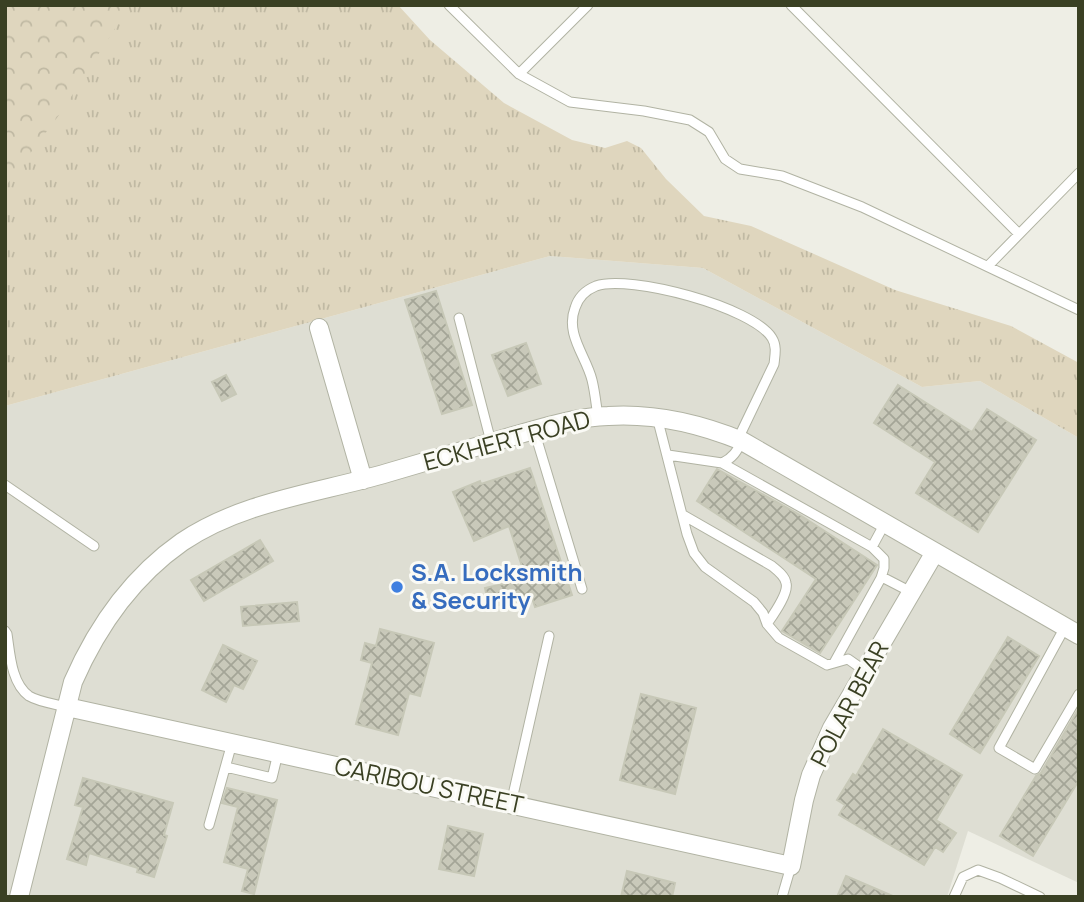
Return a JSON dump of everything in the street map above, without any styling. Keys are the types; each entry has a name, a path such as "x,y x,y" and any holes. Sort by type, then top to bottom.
{"street":[{"path":"319,328 363,480"},
{"name":"ECKHERT ROAD","path":"19,897 77,673 100,628 118,603 160,559 199,532 233,515 534,430 576,420 632,415 689,422 716,430 740,440 1072,631"},
{"name":"POLAR BEAR","path":"791,866 811,775 832,728 935,552"},
{"name":"CARIBOU STREET","path":"67,707 791,866"}],"lane":[{"path":"449,5 519,74 570,102 690,120 709,132 725,159 740,169 782,176 862,207 1079,310"},
{"path":"519,74 588,5"},
{"path":"791,5 1019,234"},
{"path":"988,266 1079,173"},
{"path":"598,417 592,378 572,328 573,310 581,296 595,286 614,282 641,285 724,307 761,327 772,337 776,351 774,364 736,453 722,463"},
{"path":"458,318 491,442"},
{"path":"657,417 694,553 705,567 754,602 779,638 827,665 848,659 865,671"},
{"path":"534,430 582,589"},
{"path":"668,455 722,463 872,547 884,559 882,576 834,663"},
{"path":"5,485 94,546"},
{"path":"682,515 772,566 782,575 787,583 786,592 767,624"},
{"path":"872,547 884,523"},
{"path":"882,576 911,593"},
{"path":"5,631 8,634 10,658 18,685 29,696 67,707"},
{"path":"1072,631 999,748 1035,769 1079,694"},
{"path":"511,804 549,636"},
{"path":"209,825 232,743"},
{"path":"226,767 272,778 278,753"},
{"path":"782,897 791,866"},
{"path":"954,897 963,877 978,870 1040,897"}],"shaded area":[{"path":"550,256 703,268 922,387 980,381 1079,438 1079,883 968,831 947,897 5,897 5,406"}],"green space":[{"path":"5,5 398,5 430,40 504,103 572,140 605,148 627,141 641,148 666,179 704,216 751,226 895,290 1011,326 1079,363 1079,438 980,381 922,387 703,268 550,256 5,406"},
{"path":"5,5 130,5 62,111 5,187"}],"building":[{"path":"436,291 472,405 442,414 405,300"},
{"path":"526,343 541,384 508,396 492,355"},
{"path":"226,375 236,394 222,401 212,382"},
{"path":"898,385 972,432 987,409 1036,440 978,532 916,493 935,462 874,423"},
{"path":"530,468 572,595 535,607 532,598 489,607 485,588 526,579 509,526 474,541 453,492 480,481 481,484"},
{"path":"717,469 800,515 877,565 820,653 782,631 816,579 697,501"},
{"path":"260,540 273,561 204,601 191,580"},
{"path":"297,602 299,621 243,626 241,607"},
{"path":"380,629 434,643 420,696 409,693 398,735 356,724 372,663 361,660 365,643 376,646"},
{"path":"1008,637 1039,656 980,753 950,734"},
{"path":"223,645 257,661 243,689 234,685 226,702 202,690"},
{"path":"641,694 696,708 675,794 620,780"},
{"path":"1079,708 1079,780 1033,856 1000,836"},
{"path":"883,729 962,775 936,820 956,833 943,852 935,847 924,865 839,815 845,805 837,800 853,774 856,776"},
{"path":"83,778 173,803 164,835 167,836 154,877 137,872 138,868 89,853 86,865 67,859 83,807 75,805"},
{"path":"227,788 277,800 254,894 242,891 248,869 224,862 238,807 222,803"},
{"path":"448,826 483,834 474,876 439,869"},
{"path":"627,871 675,883 672,897 621,897"},
{"path":"846,876 895,897 837,897"}],"place":[{"name":"S.A. Locksmith & Security","path":"397,587"}]}
